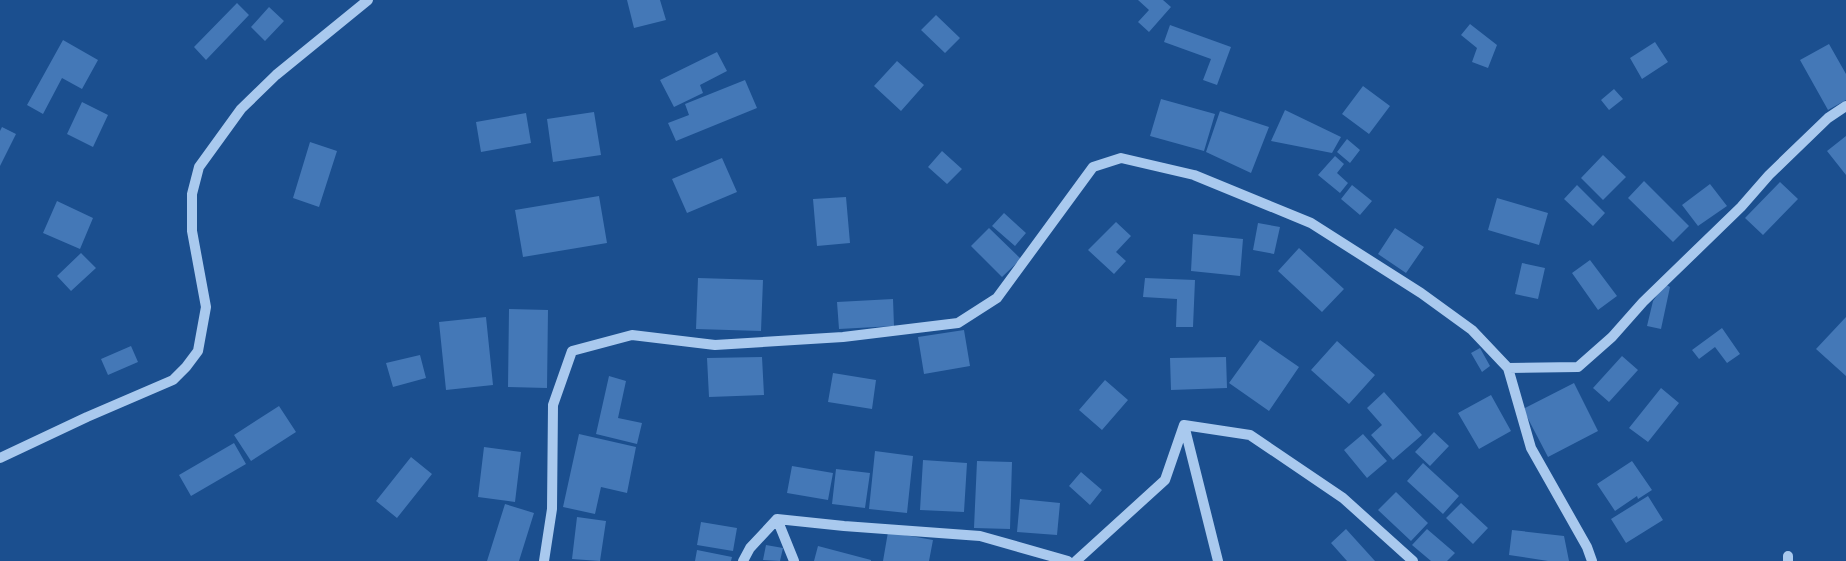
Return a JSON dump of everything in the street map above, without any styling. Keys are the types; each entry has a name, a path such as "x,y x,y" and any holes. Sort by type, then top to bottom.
{"street":[{"path":"0,458 173,380 186,367 198,351 206,308 192,231 192,194 199,167 241,109 276,75 368,0"},
{"path":"1508,368 1578,367 1612,337 1643,302 1741,207 1769,175 1828,118 1846,106"},
{"path":"544,561 552,509 553,405 572,351 632,335 715,345 843,337 958,323 997,298 1094,167 1121,158 1194,175 1311,223 1430,299 1472,330 1508,368 1531,448 1587,547 1592,561"},
{"path":"1076,561 1165,480 1184,425"},
{"path":"1184,425 1218,561"},
{"path":"1184,425 1250,435 1343,498 1413,561"},
{"path":"743,561 750,548 777,519"},
{"path":"777,519 794,561"},
{"path":"777,519 980,536 1068,561"}],"building":[{"path":"627,0 660,0 666,20 634,28"},
{"path":"1138,0 1163,0 1171,7 1149,32 1138,22 1149,10"},
{"path":"237,3 249,15 206,60 194,47"},
{"path":"269,7 284,21 265,41 251,27"},
{"path":"936,15 960,38 945,53 921,30"},
{"path":"1470,24 1497,45 1488,68 1472,62 1477,48 1461,35"},
{"path":"1170,25 1231,47 1217,85 1203,80 1211,59 1164,42"},
{"path":"63,40 98,60 82,89 62,78 43,114 27,105"},
{"path":"1655,42 1668,62 1642,79 1630,58"},
{"path":"1829,44 1846,74 1846,100 1828,110 1800,60"},
{"path":"717,52 727,71 700,85 703,93 674,107 660,80"},
{"path":"897,61 924,85 901,111 874,86"},
{"path":"745,80 757,108 676,141 668,123 689,115 685,104"},
{"path":"1363,86 1390,106 1369,134 1342,114"},
{"path":"1614,89 1623,99 1609,110 1601,100"},
{"path":"1161,99 1215,114 1204,151 1150,136"},
{"path":"82,102 108,115 93,147 67,134"},
{"path":"1285,110 1341,137 1332,153 1271,141"},
{"path":"1220,111 1269,127 1251,173 1206,152"},
{"path":"594,112 601,155 553,162 547,119"},
{"path":"526,113 531,143 481,152 476,122"},
{"path":"2,127 16,134 0,166 0,131"},
{"path":"1846,136 1846,175 1827,151"},
{"path":"1347,139 1360,150 1350,163 1337,152"},
{"path":"310,142 337,151 319,207 293,198"},
{"path":"942,151 962,169 947,184 928,167"},
{"path":"1603,155 1626,177 1603,200 1581,178"},
{"path":"1335,156 1344,164 1337,173 1348,183 1340,193 1318,175"},
{"path":"722,158 737,192 687,213 672,179"},
{"path":"1644,181 1689,226 1673,242 1628,198"},
{"path":"1780,182 1798,199 1763,235 1745,218"},
{"path":"1710,184 1727,206 1698,226 1682,205"},
{"path":"1352,185 1372,201 1360,215 1341,199"},
{"path":"1577,185 1605,213 1593,226 1564,199"},
{"path":"599,196 607,243 523,257 515,210"},
{"path":"846,197 850,243 817,246 813,199"},
{"path":"1497,198 1548,213 1539,245 1488,230"},
{"path":"57,201 93,218 80,249 43,233"},
{"path":"1004,213 1026,233 1015,246 992,226"},
{"path":"1116,222 1131,236 1116,252 1126,261 1114,274 1088,250"},
{"path":"1258,223 1280,227 1274,254 1253,250"},
{"path":"989,228 1021,259 1002,277 971,246"},
{"path":"1395,228 1424,247 1406,273 1378,254"},
{"path":"1193,234 1243,239 1240,276 1191,271"},
{"path":"1299,248 1344,289 1322,312 1278,271"},
{"path":"81,253 96,268 71,291 57,276"},
{"path":"1590,260 1617,296 1598,310 1572,273"},
{"path":"1522,263 1545,268 1538,299 1515,294"},
{"path":"698,278 763,280 761,331 696,329"},
{"path":"1145,278 1195,280 1193,327 1176,327 1177,299 1143,297"},
{"path":"1665,284 1670,287 1661,329 1647,326 1653,301"},
{"path":"893,299 894,326 839,329 837,302"},
{"path":"509,309 548,310 547,388 508,387"},
{"path":"486,317 493,385 446,390 439,322"},
{"path":"1846,317 1846,376 1816,349"},
{"path":"1722,328 1740,354 1727,363 1715,347 1699,359 1692,350"},
{"path":"964,330 970,366 924,374 918,337"},
{"path":"1260,340 1299,367 1269,411 1229,383"},
{"path":"1337,341 1375,375 1349,404 1311,370"},
{"path":"131,346 138,362 108,375 101,359"},
{"path":"1480,348 1490,366 1482,372 1471,353"},
{"path":"420,355 426,378 393,387 386,363"},
{"path":"1622,356 1638,370 1609,402 1593,388"},
{"path":"762,357 764,395 709,397 707,358"},
{"path":"1226,357 1227,388 1171,390 1170,358"},
{"path":"833,373 876,380 872,409 828,402"},
{"path":"609,376 626,381 618,418 642,423 637,444 596,434"},
{"path":"1105,380 1128,400 1102,430 1079,410"},
{"path":"1574,383 1598,431 1548,457 1523,409"},
{"path":"1661,388 1679,403 1648,442 1629,428"},
{"path":"1384,392 1422,435 1393,460 1371,435 1382,425 1367,408"},
{"path":"1491,395 1511,431 1479,449 1458,413"},
{"path":"279,406 296,432 251,461 234,435"},
{"path":"1434,432 1449,446 1430,466 1415,452"},
{"path":"579,434 636,447 627,493 601,487 595,514 563,507"},
{"path":"1363,434 1387,461 1367,478 1344,450"},
{"path":"234,443 246,464 191,496 179,475"},
{"path":"484,447 521,452 515,502 478,497"},
{"path":"875,451 913,456 907,513 869,509"},
{"path":"411,457 432,474 397,518 376,501"},
{"path":"923,460 967,463 964,512 920,510"},
{"path":"977,461 1012,462 1010,529 974,528"},
{"path":"1632,461 1652,490 1638,499 1637,496 1615,511 1597,484"},
{"path":"1423,463 1459,496 1443,514 1407,481"},
{"path":"792,466 833,473 828,500 787,493"},
{"path":"836,469 870,473 865,508 832,504"},
{"path":"1081,472 1102,490 1090,505 1069,486"},
{"path":"1396,492 1428,523 1411,541 1378,510"},
{"path":"1648,496 1663,520 1626,543 1611,519"},
{"path":"1020,499 1060,503 1057,535 1017,532"},
{"path":"1461,503 1488,528 1473,544 1446,518"},
{"path":"505,504 534,513 519,561 487,561"},
{"path":"577,517 606,521 600,561 572,559"},
{"path":"701,522 737,528 733,551 697,545"},
{"path":"1346,529 1375,561 1347,561 1331,543"},
{"path":"1427,529 1455,553 1447,561 1431,561 1412,545"},
{"path":"1512,530 1564,536 1569,561 1548,561 1509,555"},
{"path":"888,532 933,540 929,561 883,561"},
{"path":"766,545 783,548 780,561 763,560"},
{"path":"818,546 871,560 871,561 814,561"},
{"path":"697,550 732,557 731,561 695,561"}]}
